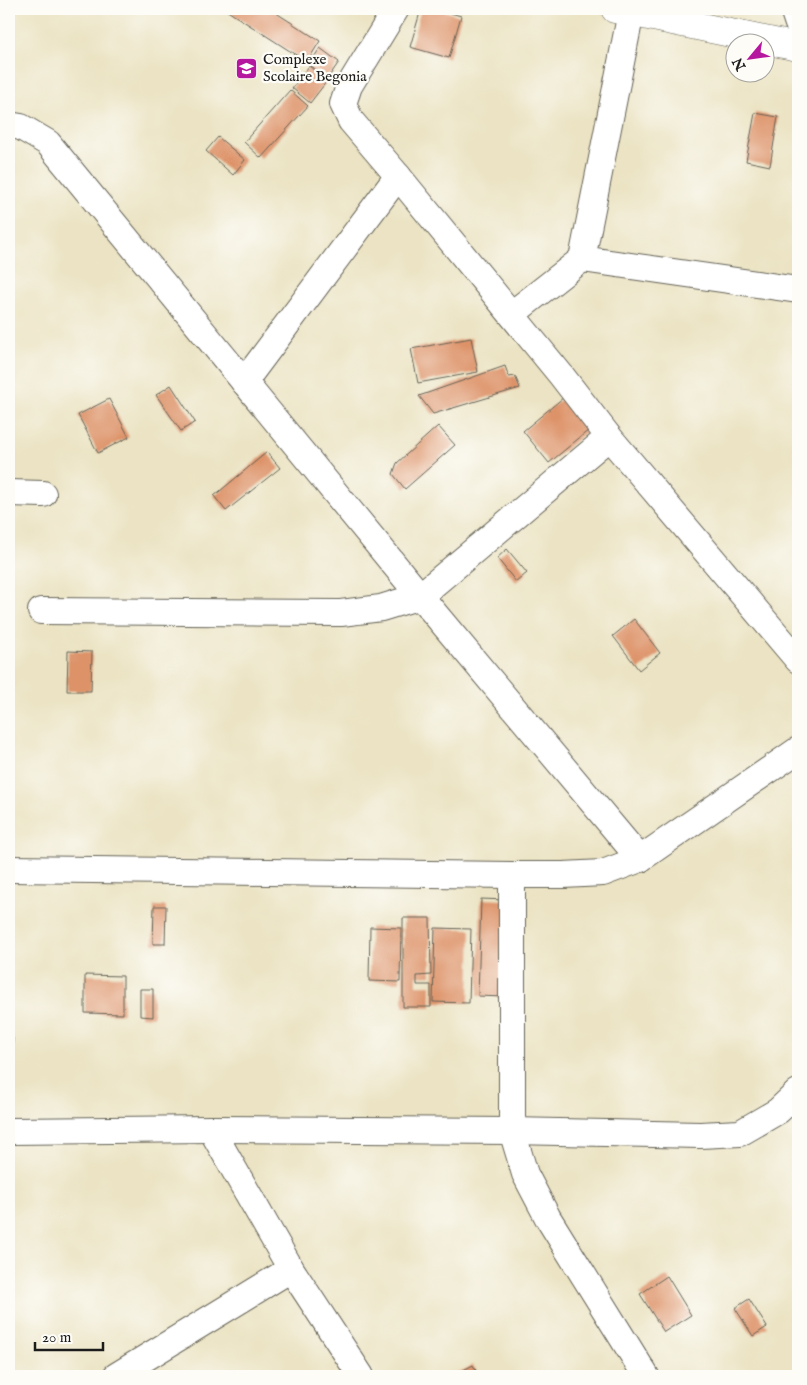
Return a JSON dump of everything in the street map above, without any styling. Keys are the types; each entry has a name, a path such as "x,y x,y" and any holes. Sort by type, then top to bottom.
{"street":[{"path":"396,9 349,86 343,104 351,121 512,314 609,437 798,660"},
{"path":"793,9 798,24"},
{"path":"512,314 582,259 623,10 798,46"},
{"path":"9,124 21,127 48,143 420,596 640,859"},
{"path":"244,382 398,176"},
{"path":"582,259 798,290"},
{"path":"42,611 341,613 381,608 420,596 609,437"},
{"path":"9,493 43,494"},
{"path":"9,869 512,875 603,873 640,859 798,750"},
{"path":"512,875 512,1130 525,1174 548,1218 646,1376"},
{"path":"9,1131 211,1129 512,1130 700,1135 740,1133 778,1111 798,1092"},
{"path":"211,1129 291,1269 361,1376"},
{"path":"116,1376 291,1269"}],"building":[{"path":"227,9 270,9 320,41 307,62"},
{"path":"421,9 437,9 461,16 449,58 410,47"},
{"path":"320,48 339,62 328,78 309,65"},
{"path":"309,66 327,81 310,103 292,88"},
{"path":"290,90 308,106 261,158 244,142"},
{"path":"755,113 778,117 770,166 746,161"},
{"path":"218,137 245,160 233,175 206,151"},
{"path":"471,338 478,372 418,383 411,349"},
{"path":"505,366 509,377 515,376 520,388 433,414 419,396"},
{"path":"171,385 195,422 181,431 156,395"},
{"path":"564,397 590,429 549,463 523,431"},
{"path":"109,399 129,437 98,453 78,415"},
{"path":"438,426 455,445 405,489 393,474 397,463"},
{"path":"267,452 280,468 226,511 214,496"},
{"path":"507,549 527,573 516,582 497,558"},
{"path":"634,619 660,653 639,670 613,636"},
{"path":"68,651 92,652 91,691 67,691"},
{"path":"481,899 507,900 504,997 478,996"},
{"path":"154,906 166,906 165,944 153,944"},
{"path":"403,918 430,918 431,975 417,976 417,985 431,985 431,1007 403,1007"},
{"path":"370,927 401,928 400,982 369,981"},
{"path":"435,928 471,929 469,1003 433,1002"},
{"path":"85,975 123,976 123,1014 85,1013"},
{"path":"140,989 153,989 153,1017 140,1016"},
{"path":"9,1037 13,1038 11,1084 9,1084"},
{"path":"667,1276 691,1315 664,1332 640,1294"},
{"path":"749,1299 767,1327 753,1336 735,1308"},
{"path":"473,1365 479,1376 452,1376"}],"place":[{"name":"Complexe Scolaire Begonia","path":"247,68"}]}
